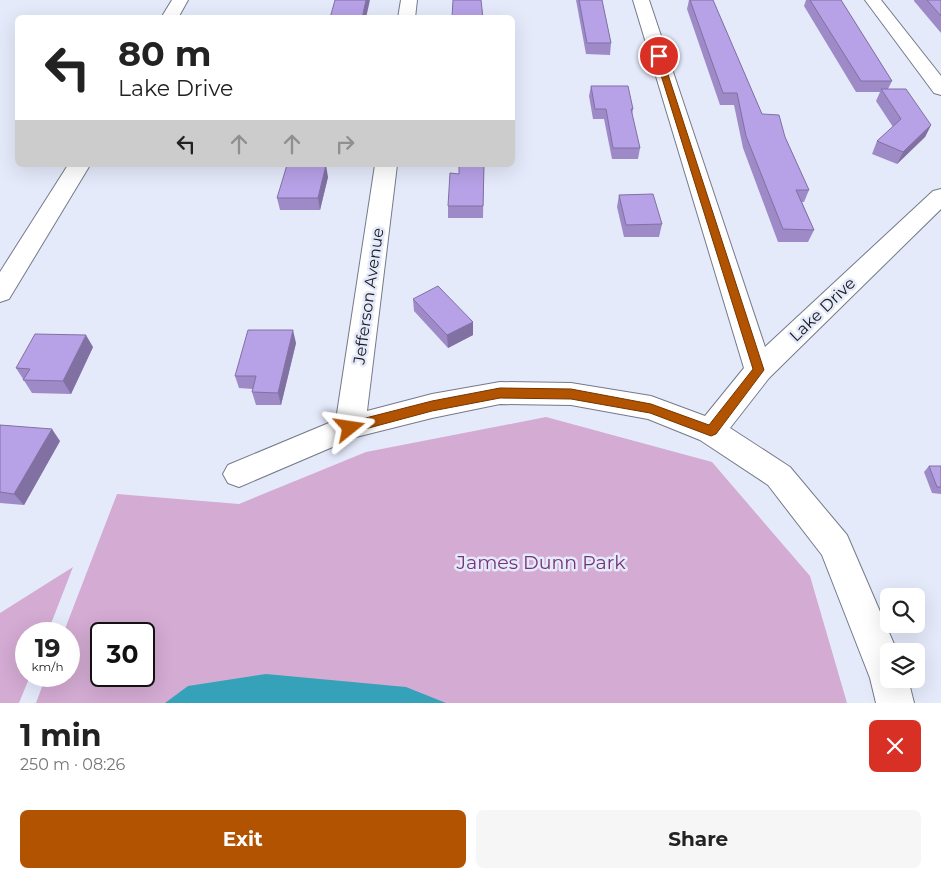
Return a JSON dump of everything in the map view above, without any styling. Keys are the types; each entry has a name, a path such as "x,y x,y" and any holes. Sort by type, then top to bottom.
{"street":[{"path":"171,15 180,0"},
{"path":"406,15 409,0"},
{"path":"641,0 759,370"},
{"path":"873,0 941,89"},
{"path":"0,293 78,167"},
{"name":"Jefferson Avenue","path":"350,428 386,167"},
{"name":"Lake Drive","path":"711,431 759,370 941,196"},
{"path":"239,474 350,428 432,406 500,393 571,394 651,408 711,431 779,476 835,546 880,656"},
{"path":"891,688 895,703"}],"green space":[{"name":"James Dunn Park","path":"546,417 712,462 810,576 847,703 36,703 42,687 80,687 80,622 68,622 117,494 239,504 366,452"},
{"path":"73,567 52,622 15,622 15,687 26,687 19,703 0,703 0,613"}],"water":[{"path":"266,674 406,687 446,703 165,703 188,686"}],"building":[{"path":"335,0 366,0 363,15 331,15"},
{"path":"453,0 481,0 483,15 452,15"},
{"path":"579,0 602,0 611,43 587,43"},
{"path":"690,0 713,0 762,114 779,115 785,137 809,190 796,190 814,230 783,229 746,136 737,93 723,93"},
{"path":"810,0 841,0 892,81 861,81"},
{"path":"927,0 941,0 941,16"},
{"path":"591,86 628,86 640,148 613,148 606,109 595,109"},
{"path":"881,89 906,89 931,125 903,152 877,141 901,119"},
{"path":"286,167 326,167 318,198 277,198"},
{"path":"459,167 484,167 483,206 448,206 450,173 459,174"},
{"path":"653,194 662,224 626,225 619,195"},
{"path":"438,286 473,322 447,335 413,299"},
{"path":"248,330 293,330 278,393 252,392 256,376 235,376"},
{"path":"35,334 86,335 63,381 23,380 30,369 16,368"},
{"path":"0,425 52,429 14,494 0,492"},
{"path":"929,466 941,466 941,487 937,487"}],"route":[{"path":"350,428 432,406 500,393 571,394 651,408 711,431 759,370 659,56"}]}
